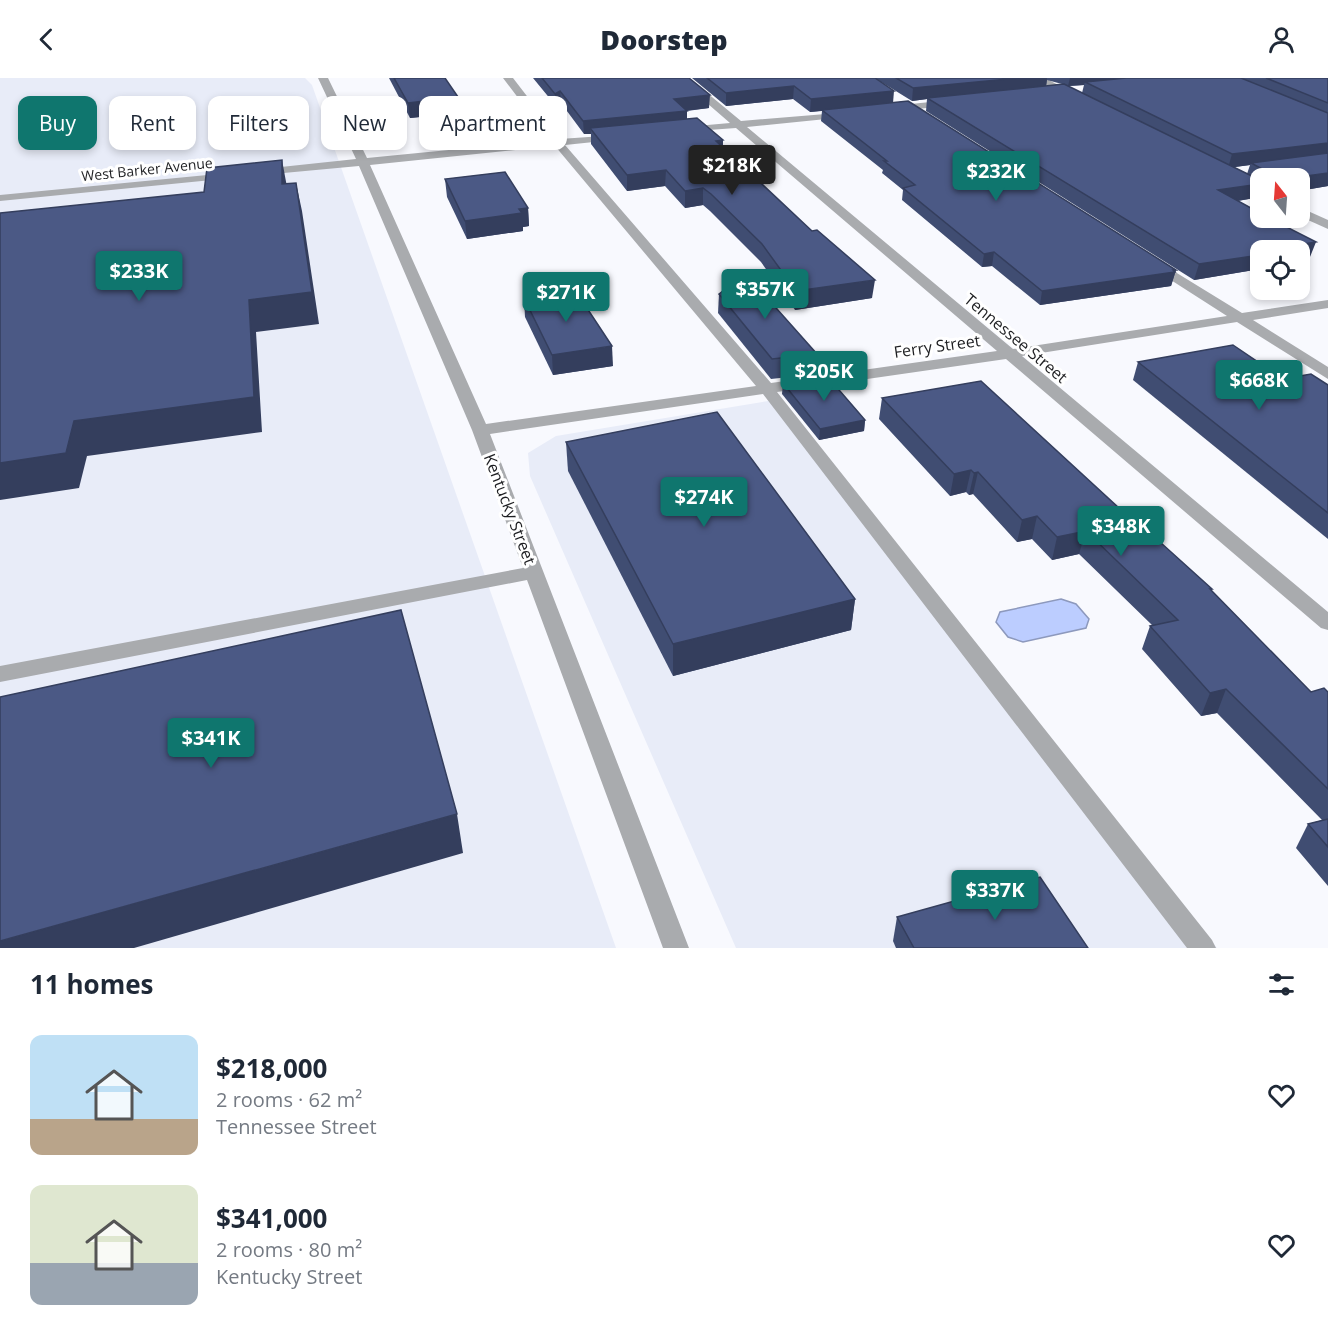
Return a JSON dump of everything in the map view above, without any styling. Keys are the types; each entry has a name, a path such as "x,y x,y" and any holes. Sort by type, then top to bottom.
{"street":[{"name":"Kentucky Street","path":"322,78 363,162 480,430 676,948"},
{"path":"508,78 522,96"},
{"name":"Tennessee Street","path":"683,78 1328,623"},
{"path":"1038,78 1084,102"},
{"path":"1040,93 1087,89"},
{"path":"892,95 931,120"},
{"path":"877,110 958,102"},
{"path":"672,131 854,113"},
{"name":"West Barker Avenue","path":"567,142 626,136"},
{"name":"West Barker Avenue","path":"0,198 486,150"},
{"path":"564,150 766,389 1203,948"},
{"path":"1310,216 1328,225"},
{"path":"1140,254 1328,374"},
{"name":"Ferry Street","path":"480,430 1007,354 1328,304"},
{"path":"0,674 534,572"}],"shaded area":[{"path":"0,78 305,78 312,85 321,111 321,150 335,150 616,948 0,948"},
{"path":"780,399 793,433 1217,948 736,948 530,476 528,453 556,436"}],"water":[{"path":"1061,599 1076,604 1089,619 1086,628 1023,642 1008,637 996,622 1000,612"}],"building":[{"path":"394,78 445,78 457,96 419,96 419,102 408,103 407,96 404,96"},
{"path":"542,78 689,78 710,95 674,99 687,111 583,121 567,100 567,96 564,96 560,91 555,94"},
{"path":"707,78 875,78 894,91 811,99 794,86 726,93"},
{"path":"896,78 1019,78 913,88"},
{"path":"1126,78 1241,78 1328,113 1328,143 1232,154 1085,82"},
{"path":"1266,78 1328,78 1328,103"},
{"path":"1064,84 1250,175 1250,185 1218,190 1250,208 1250,228 1289,228 1316,242 1310,243 1310,240 1250,240 1250,256 1199,264 927,98"},
{"path":"908,101 1176,270 1173,270 1175,272 1042,291 994,252 984,254 903,188 915,185 822,110"},
{"path":"697,118 723,140 716,141 812,231 817,230 875,280 796,291 762,244 711,194 703,188 685,191 666,170 627,175 590,128"},
{"path":"1328,153 1328,173 1310,176 1310,168 1260,168 1251,163"},
{"path":"282,160 282,184 296,183 312,292 249,300 254,397 74,421 66,453 0,463 0,213 204,192 207,168"},
{"path":"505,172 528,208 519,209 522,213 465,221 445,179"},
{"path":"745,273 817,354 772,359 719,294"},
{"path":"575,290 612,346 552,355 524,298"},
{"path":"1233,345 1283,379 1311,374 1328,385 1328,513 1138,362"},
{"path":"827,376 865,420 820,429 783,383"},
{"path":"981,381 1157,543 1160,542 1212,589 1210,589 1311,692 1324,688 1328,692 1328,789 1226,689 1210,693 1150,626 1178,620 1086,531 1057,537 1037,516 1022,520 978,472 974,473 971,470 954,474 882,398"},
{"path":"717,412 855,599 673,644 566,442"},
{"path":"401,610 457,814 0,941 0,697"},
{"path":"1328,819 1328,847 1308,824"},
{"path":"1040,877 1088,948 914,948 897,917"}]}
